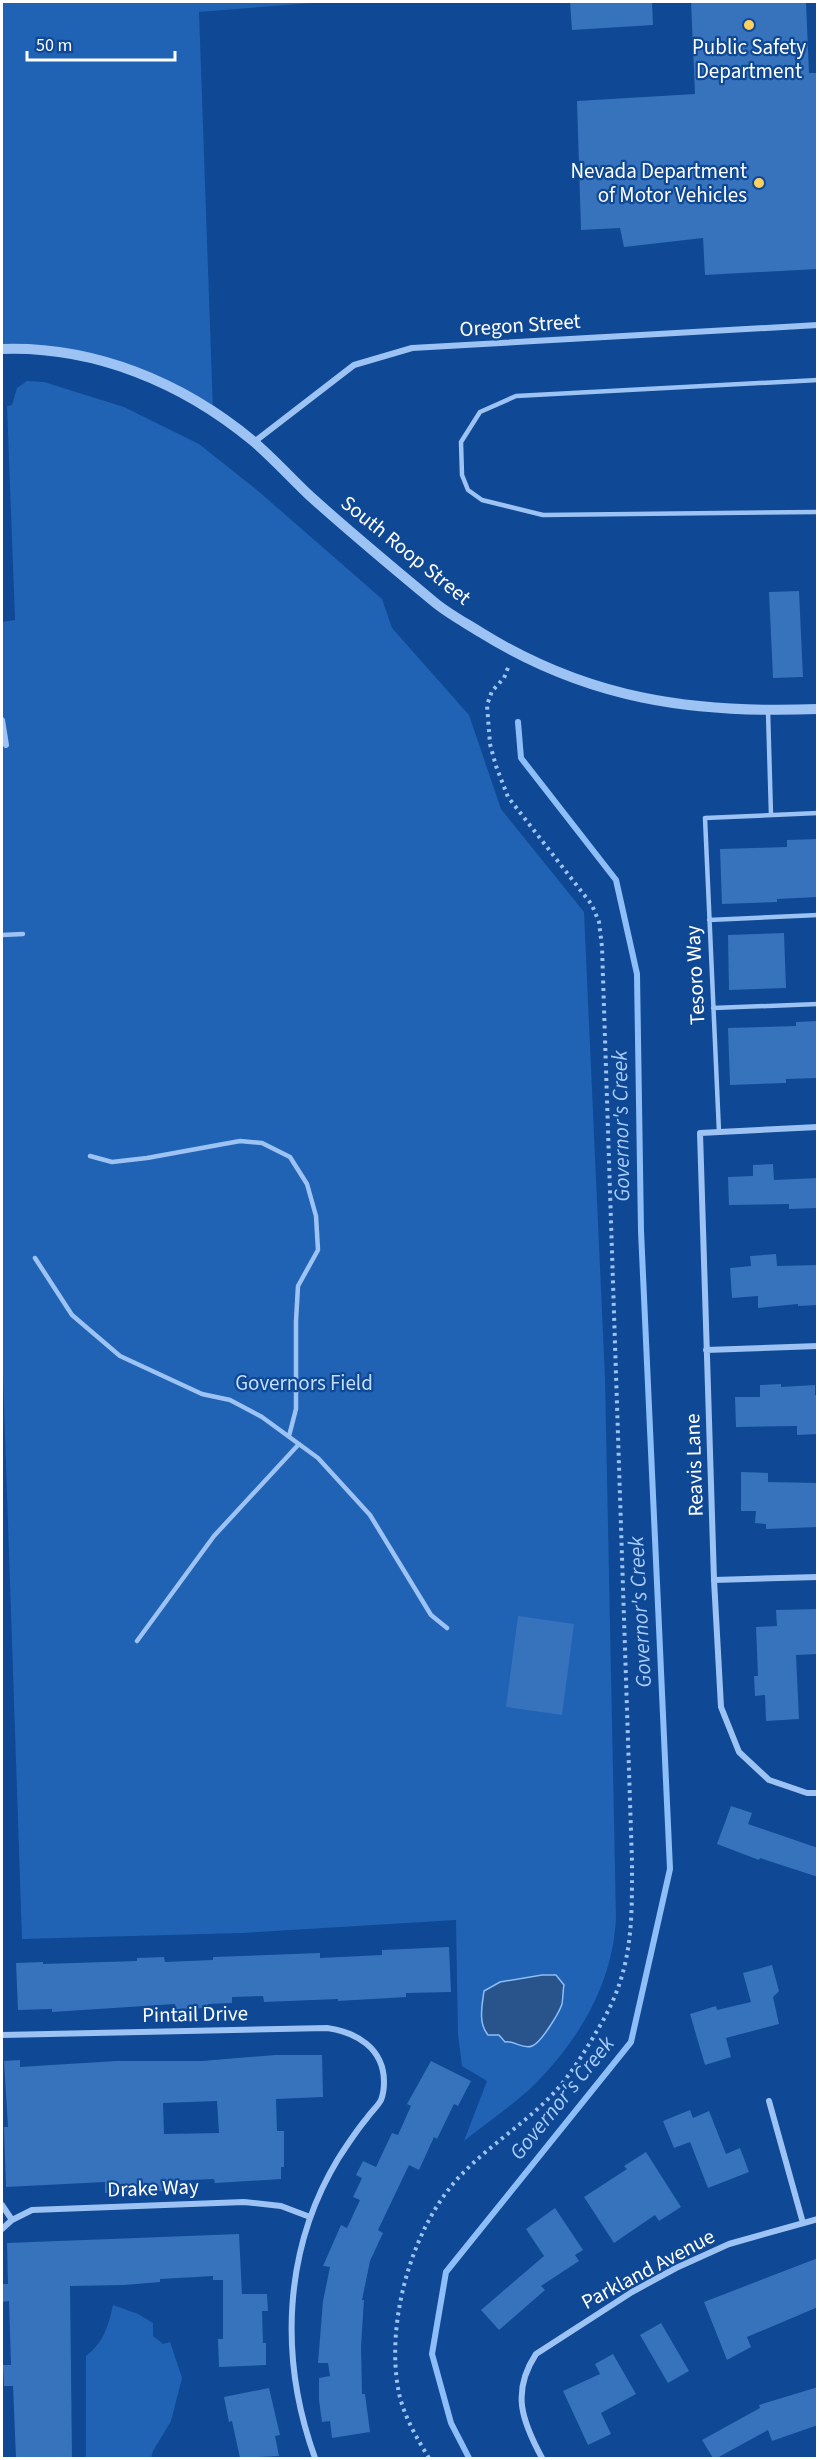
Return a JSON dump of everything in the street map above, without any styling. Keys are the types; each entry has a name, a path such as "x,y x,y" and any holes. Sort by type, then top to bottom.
{"street":[{"name":"Oregon Street","path":"254,442 354,364 412,348 818,325"},
{"name":"South Roop Street","path":"2,349 58,351 96,359 146,375 213,411 254,442 311,496 431,600 510,650 548,668 605,690 686,706 768,711 818,710"},
{"path":"2,720 6,746"},
{"path":"719,1132 818,1127"},
{"name":"Reavis Lane","path":"719,1132 700,1133 714,1580 721,1707 739,1752 769,1780 807,1793 818,1792"},
{"path":"706,1350 818,1346"},
{"path":"714,1580 818,1576"},
{"name":"Pintail Drive","path":"2,2035 327,2028 346,2031 358,2036 370,2045 382,2067 384,2082 381,2100 329,2174 310,2217"},
{"path":"769,2102 803,2223"},
{"name":"Drake Way","path":"2,2229 12,2220 32,2210 244,2202 281,2206 310,2217"},
{"path":"2,2205 12,2220"},
{"path":"310,2217 295,2276 291,2303 291,2333 299,2405 315,2458"},
{"name":"Parkland Avenue","path":"542,2458 531,2438 521,2407 520,2391 526,2369 536,2354 632,2292 676,2268 729,2244 818,2219"}],"lane":[{"path":"818,380 516,396 480,412 461,442 462,475 468,490 482,500 543,515 818,512"},
{"path":"768,711 771,815 818,813"},
{"name":"Tesoro Way","path":"719,1132 705,818 771,815"},
{"path":"709,920 818,915"},
{"path":"2,935 23,934"},
{"path":"713,1008 818,1004"},
{"path":"90,1156 112,1162 240,1141 262,1143 290,1157 307,1184 316,1216 318,1250 298,1286 296,1409 289,1436"},
{"path":"35,1258 72,1315 120,1356 202,1394 230,1401 262,1417 318,1458 370,1515 431,1615 447,1628"},
{"path":"137,1641 214,1536 299,1444"}],"path":[{"path":"429,2458 408,2420 398,2390 395,2362 398,2323 415,2251 427,2219 463,2173 553,2094 578,2061 602,2023 615,1995 628,1955 632,1927 632,1862 602,947 599,922 592,905 508,797 496,765 490,744 487,705 492,691 504,678"}],"green space":[{"path":"2,2 324,2 199,12 213,411 96,359 2,351"},
{"name":"Governors Field","path":"27,381 44,382 124,407 199,444 257,490 382,599 392,628 469,715 501,809 584,912 605,1378 616,1918 614,1941 609,1964 593,2006 569,2045 539,2080 464,2141 487,2081 462,2066 458,2035 456,1920 242,1933 22,1939 2,1346 2,622 15,620 7,406 12,405 17,388"},
{"path":"113,2305 138,2314 153,2323 153,2336 163,2344 170,2342 182,2378 171,2421 151,2458 86,2458 86,2356 104,2334"}],"shaded area":[{"path":"556,1975 564,1985 562,2004 536,2044 525,2047 505,2042 499,2035 488,2035 482,2020 484,1991 500,1982"}],"building":[{"path":"570,2 652,2 653,25 572,30"},
{"path":"691,2 806,2 809,73 816,73 818,96 818,269 705,275 703,238 624,247 620,228 581,230 577,101 695,94"},
{"path":"799,591 803,677 773,678 769,592"},
{"path":"818,839 818,897 777,899 777,902 722,904 720,849 787,847 787,840"},
{"path":"784,933 786,988 729,990 728,935"},
{"path":"818,1021 818,1078 786,1079 786,1083 730,1085 728,1028 796,1026 796,1022"},
{"path":"773,1164 774,1180 818,1178 818,1208 789,1209 789,1204 729,1205 728,1177 753,1176 753,1165"},
{"path":"776,1254 777,1266 818,1265 818,1305 798,1306 798,1304 758,1308 758,1296 732,1298 730,1268 751,1266 750,1256"},
{"path":"781,1384 781,1387 815,1385 815,1395 818,1395 818,1434 797,1435 797,1426 736,1427 735,1397 760,1397 760,1385"},
{"path":"741,1472 768,1473 768,1482 818,1483 818,1527 766,1529 766,1524 755,1523 756,1511 741,1511"},
{"path":"818,1609 818,1654 796,1655 799,1719 766,1721 765,1695 755,1696 754,1676 758,1676 756,1627 777,1626 776,1610"},
{"path":"518,1616 574,1624 562,1715 506,1707"},
{"path":"731,1806 752,1813 748,1824 818,1848 818,1877 760,1858 759,1860 717,1844"},
{"path":"449,1947 451,1992 406,1993 406,1997 338,2001 338,1999 264,2002 263,1996 232,1997 232,2003 208,2004 208,2008 176,2009 175,2004 52,2012 52,2009 18,2010 16,1963 137,1961 137,1958 164,1957 165,1962 213,1960 213,1957 320,1953 320,1958 382,1955 382,1950"},
{"path":"772,1965 779,1991 773,1997 779,2024 726,2038 731,2057 705,2065 690,2014 716,2006 717,2010 751,2002 743,1973"},
{"path":"275,2055 322,2055 323,2097 276,2099 277,2131 284,2131 284,2167 281,2167 281,2179 215,2183 214,2179 164,2181 164,2191 105,2193 105,2182 6,2187 4,2127 8,2127 4,2061 20,2060 20,2067 116,2061 202,2061","holes":["217,2101 219,2133 164,2134 163,2103"]},
{"path":"431,2061 471,2081 458,2106 454,2104 437,2139 434,2137 419,2170 409,2165 378,2230 383,2233 370,2261 362,2300 364,2300 361,2346 362,2394 365,2394 370,2432 332,2438 330,2421 322,2422 319,2400 319,2378 330,2376 328,2363 318,2363 323,2301 330,2267 323,2266 341,2225 347,2228 360,2200 353,2197 362,2178 356,2175 363,2161 376,2167 392,2133 398,2135 411,2106 407,2104"},
{"path":"690,2110 693,2118 709,2111 726,2154 740,2148 749,2172 708,2188 690,2142 674,2148 663,2121"},
{"path":"646,2152 681,2207 659,2221 655,2215 614,2243 584,2197 627,2169 624,2166"},
{"path":"555,2208 583,2250 575,2255 579,2261 541,2286 545,2290 499,2330 481,2310 544,2256 526,2229"},
{"path":"239,2234 242,2294 267,2294 268,2311 262,2311 266,2365 219,2367 218,2339 223,2339 223,2280 213,2280 213,2276 160,2279 160,2282 124,2285 70,2286 72,2458 16,2458 13,2386 4,2386 3,2365 11,2365 9,2301 2,2302 2,2284 8,2284 7,2243"},
{"path":"818,2258 818,2307 747,2337 751,2347 727,2360 704,2302"},
{"path":"661,2323 689,2371 668,2383 640,2335"},
{"path":"613,2354 636,2394 601,2413 611,2434 588,2445 563,2391 600,2374 595,2364"},
{"path":"818,2387 818,2425 772,2441 768,2430 717,2458 713,2458 702,2440 760,2408 759,2405"},
{"path":"269,2388 280,2435 275,2436 279,2456 240,2458 224,2397"}],"waterway":[{"name":"Governor's Creek","path":"469,2458 451,2423 432,2354 446,2272 631,2042 670,1869 641,1231 637,974 616,880 521,758 518,722"}],"place":[{"name":"Public Safety Department","path":"749,25"},
{"name":"Nevada Department of Motor Vehicles","path":"759,183"}]}
